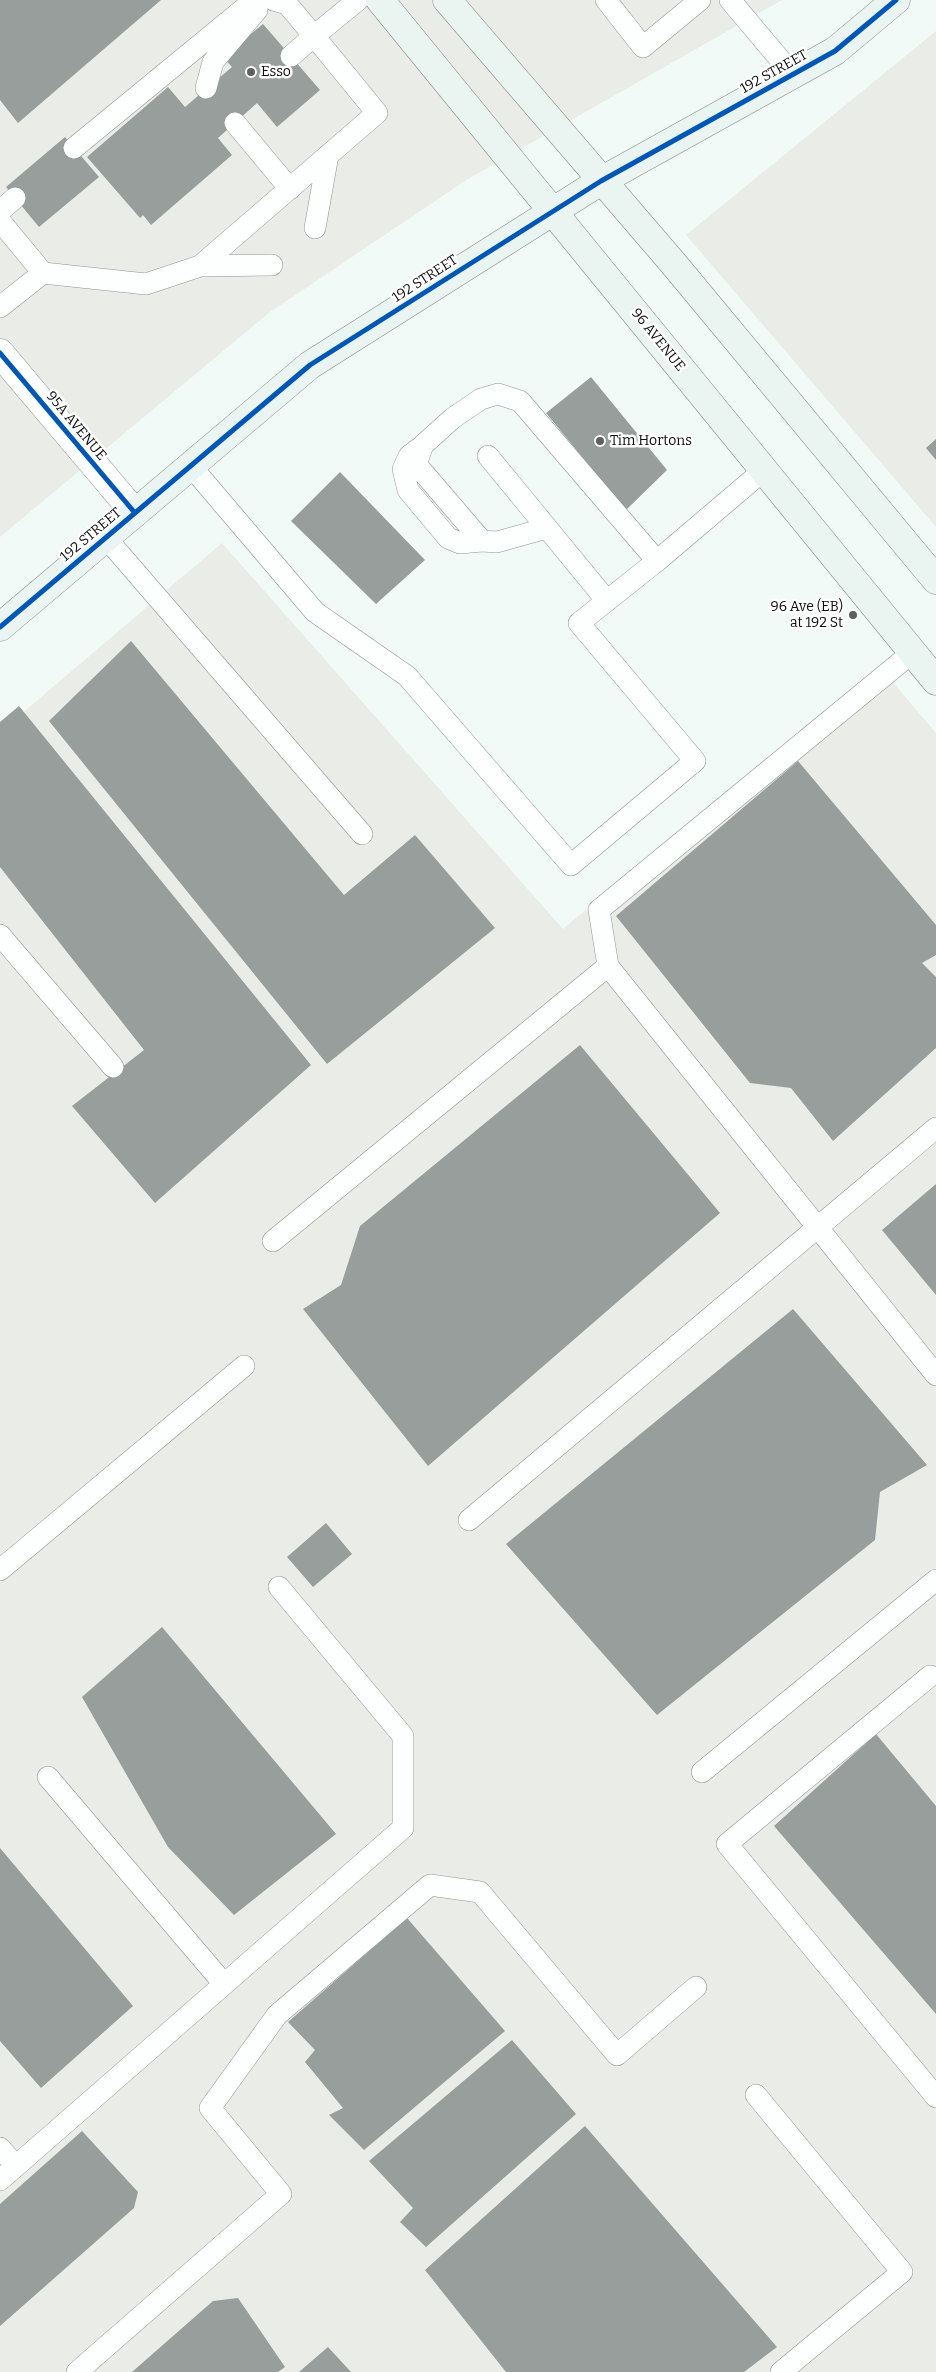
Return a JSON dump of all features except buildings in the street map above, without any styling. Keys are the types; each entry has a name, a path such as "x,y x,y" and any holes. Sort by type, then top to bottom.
{"main road":[{"name":"96 AVENUE","path":"380,0 936,681"},
{"path":"447,0 673,263 936,580"},
{"name":"192 STREET","path":"0,627 310,365 601,181 835,51 896,0"}],"street":[{"name":"95A AVENUE","path":"0,353 135,513"}],"lane":[{"path":"74,148 252,2 259,0"},
{"path":"206,88 213,62 265,0"},
{"path":"200,266 377,113 287,4 272,0"},
{"path":"291,56 358,0"},
{"path":"606,0 643,47 700,0"},
{"path":"730,0 793,75"},
{"path":"235,123 290,189"},
{"path":"315,228 328,155"},
{"path":"0,221 43,273 146,284 200,266 272,265"},
{"path":"0,307 43,273"},
{"path":"546,528 497,542 482,541 416,464 423,445 453,418 481,399 498,394 520,401 657,561"},
{"path":"488,456 607,601"},
{"path":"190,465 315,612 407,676 571,864 695,761 579,623 657,561 764,470"},
{"path":"106,538 362,834"},
{"path":"913,652 599,910 608,966 936,1375"},
{"path":"0,935 113,1067"},
{"path":"273,1241 608,966"},
{"path":"468,1520 936,1128"},
{"path":"0,1570 244,1366"},
{"path":"702,1772 936,1580"},
{"path":"0,2180 403,1828 403,1736 279,1588"},
{"path":"930,1676 727,1844 936,2097"},
{"path":"48,1777 224,1984"},
{"path":"77,2372 281,2194 210,2108 277,2015 430,1886 480,1892 616,2055 696,1987"},
{"path":"756,2095 902,2272 781,2372"},
{"path":"0,2148 16,2166"}],"shaded area":[{"path":"0,0 782,0 468,179 270,312 0,537"},
{"path":"936,31 936,527 686,235"},
{"path":"222,543 563,929 879,666 936,733 936,2372 0,2372 0,732"}],"cycle path":[{"path":"0,627 310,365 601,181 835,51 896,0"},
{"path":"0,353 135,513"}],"place":[{"name":"Esso","path":"251,72"},
{"name":"Tim Hortons","path":"600,441"},
{"name":"96 Ave (EB) at 192 St","path":"853,615"}]}
